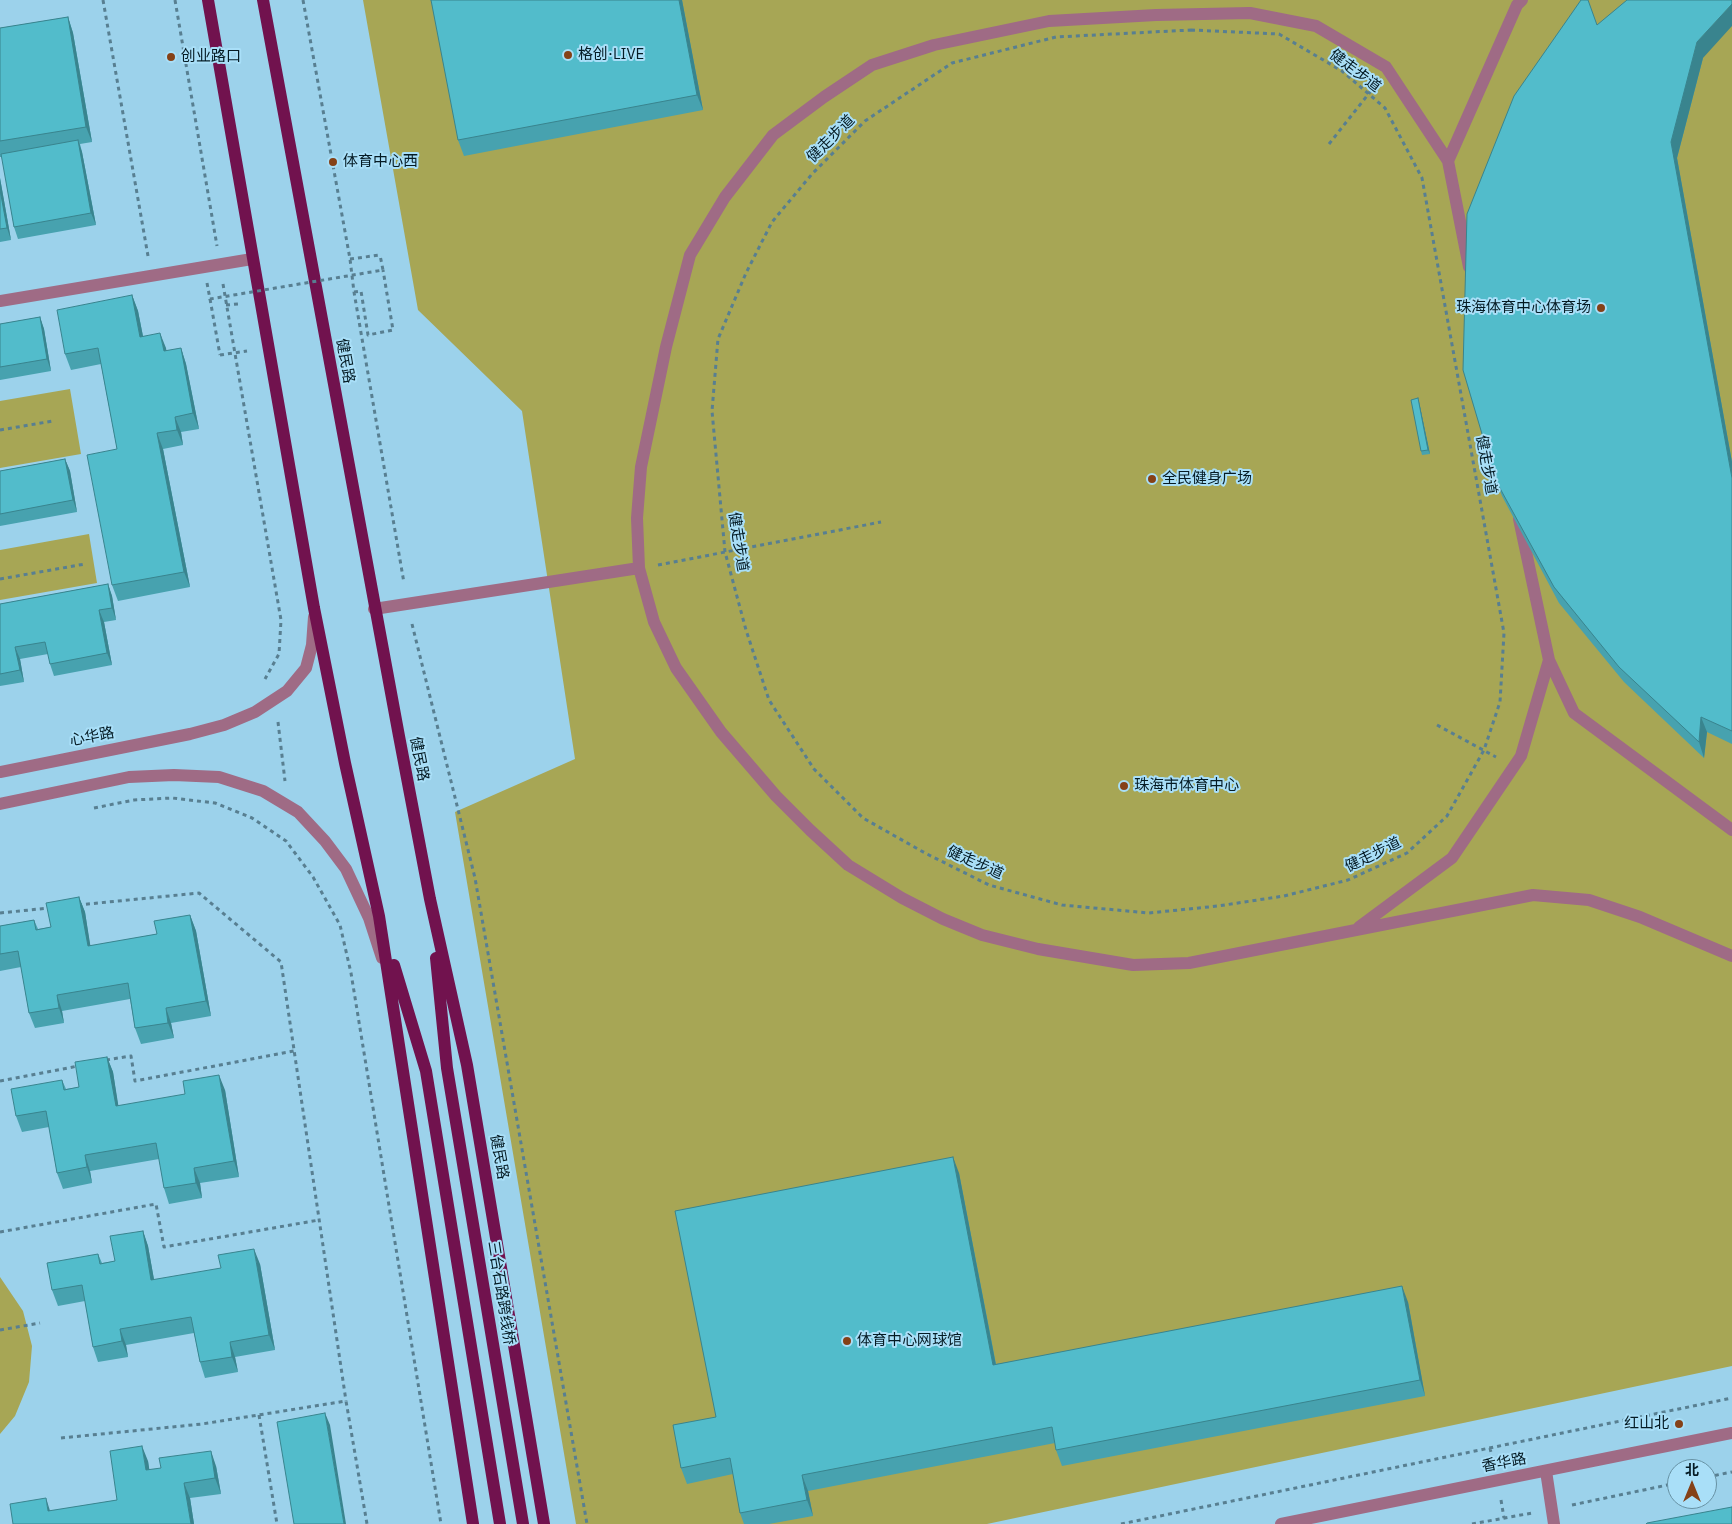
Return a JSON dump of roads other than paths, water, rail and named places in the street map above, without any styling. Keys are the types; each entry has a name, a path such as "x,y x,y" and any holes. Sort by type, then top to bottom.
{"main road":[{"path":"208,0 314,608 345,763 379,916 473,1524"},
{"name":"健民路","path":"263,0 374,609 430,899 467,1066 544,1524"},
{"name":"三台石路跨线桥","path":"430,899 447,1068 523,1524"},
{"path":"379,916 426,1071 500,1524"}],"street":[{"path":"1448,161 1517,5 1522,0"},
{"path":"1471,277 1448,161 1386,67 1316,26 1250,13 1058,20 934,44 872,65 824,97 773,135 725,197 690,254 666,347 641,467 638,518 639,568 654,622 676,668 721,732 776,796 848,865 902,898 943,919 982,935 1038,949 1133,965 1189,963 1533,895 1589,900 1640,916 1732,956"},
{"path":"0,301 252,259"},
{"path":"1517,510 1548,660 1574,712 1732,830"},
{"path":"374,609 639,568"},
{"name":"心华路","path":"0,772 190,734 255,712 286,691 306,668 312,645 314,608"},
{"path":"1355,930 1452,858 1521,756 1548,660"},
{"path":"0,804 128,777 174,774 218,777 263,791 298,812 325,841 346,869 369,918 390,982"},
{"name":"香华路","path":"1282,1524 1732,1433"},
{"path":"1546,1471 1554,1524"}],"place":[{"name":"格创·LIVE","path":"568,55"},
{"name":"创业路口","path":"171,57"},
{"name":"体育中心西","path":"333,162"},
{"name":"珠海体育中心体育场","path":"1601,308"},
{"name":"全民健身广场","path":"1152,479"},
{"name":"珠海市体育中心","path":"1124,786"},
{"name":"体育中心网球馆","path":"847,1341"},
{"name":"红山北","path":"1679,1424"}]}
